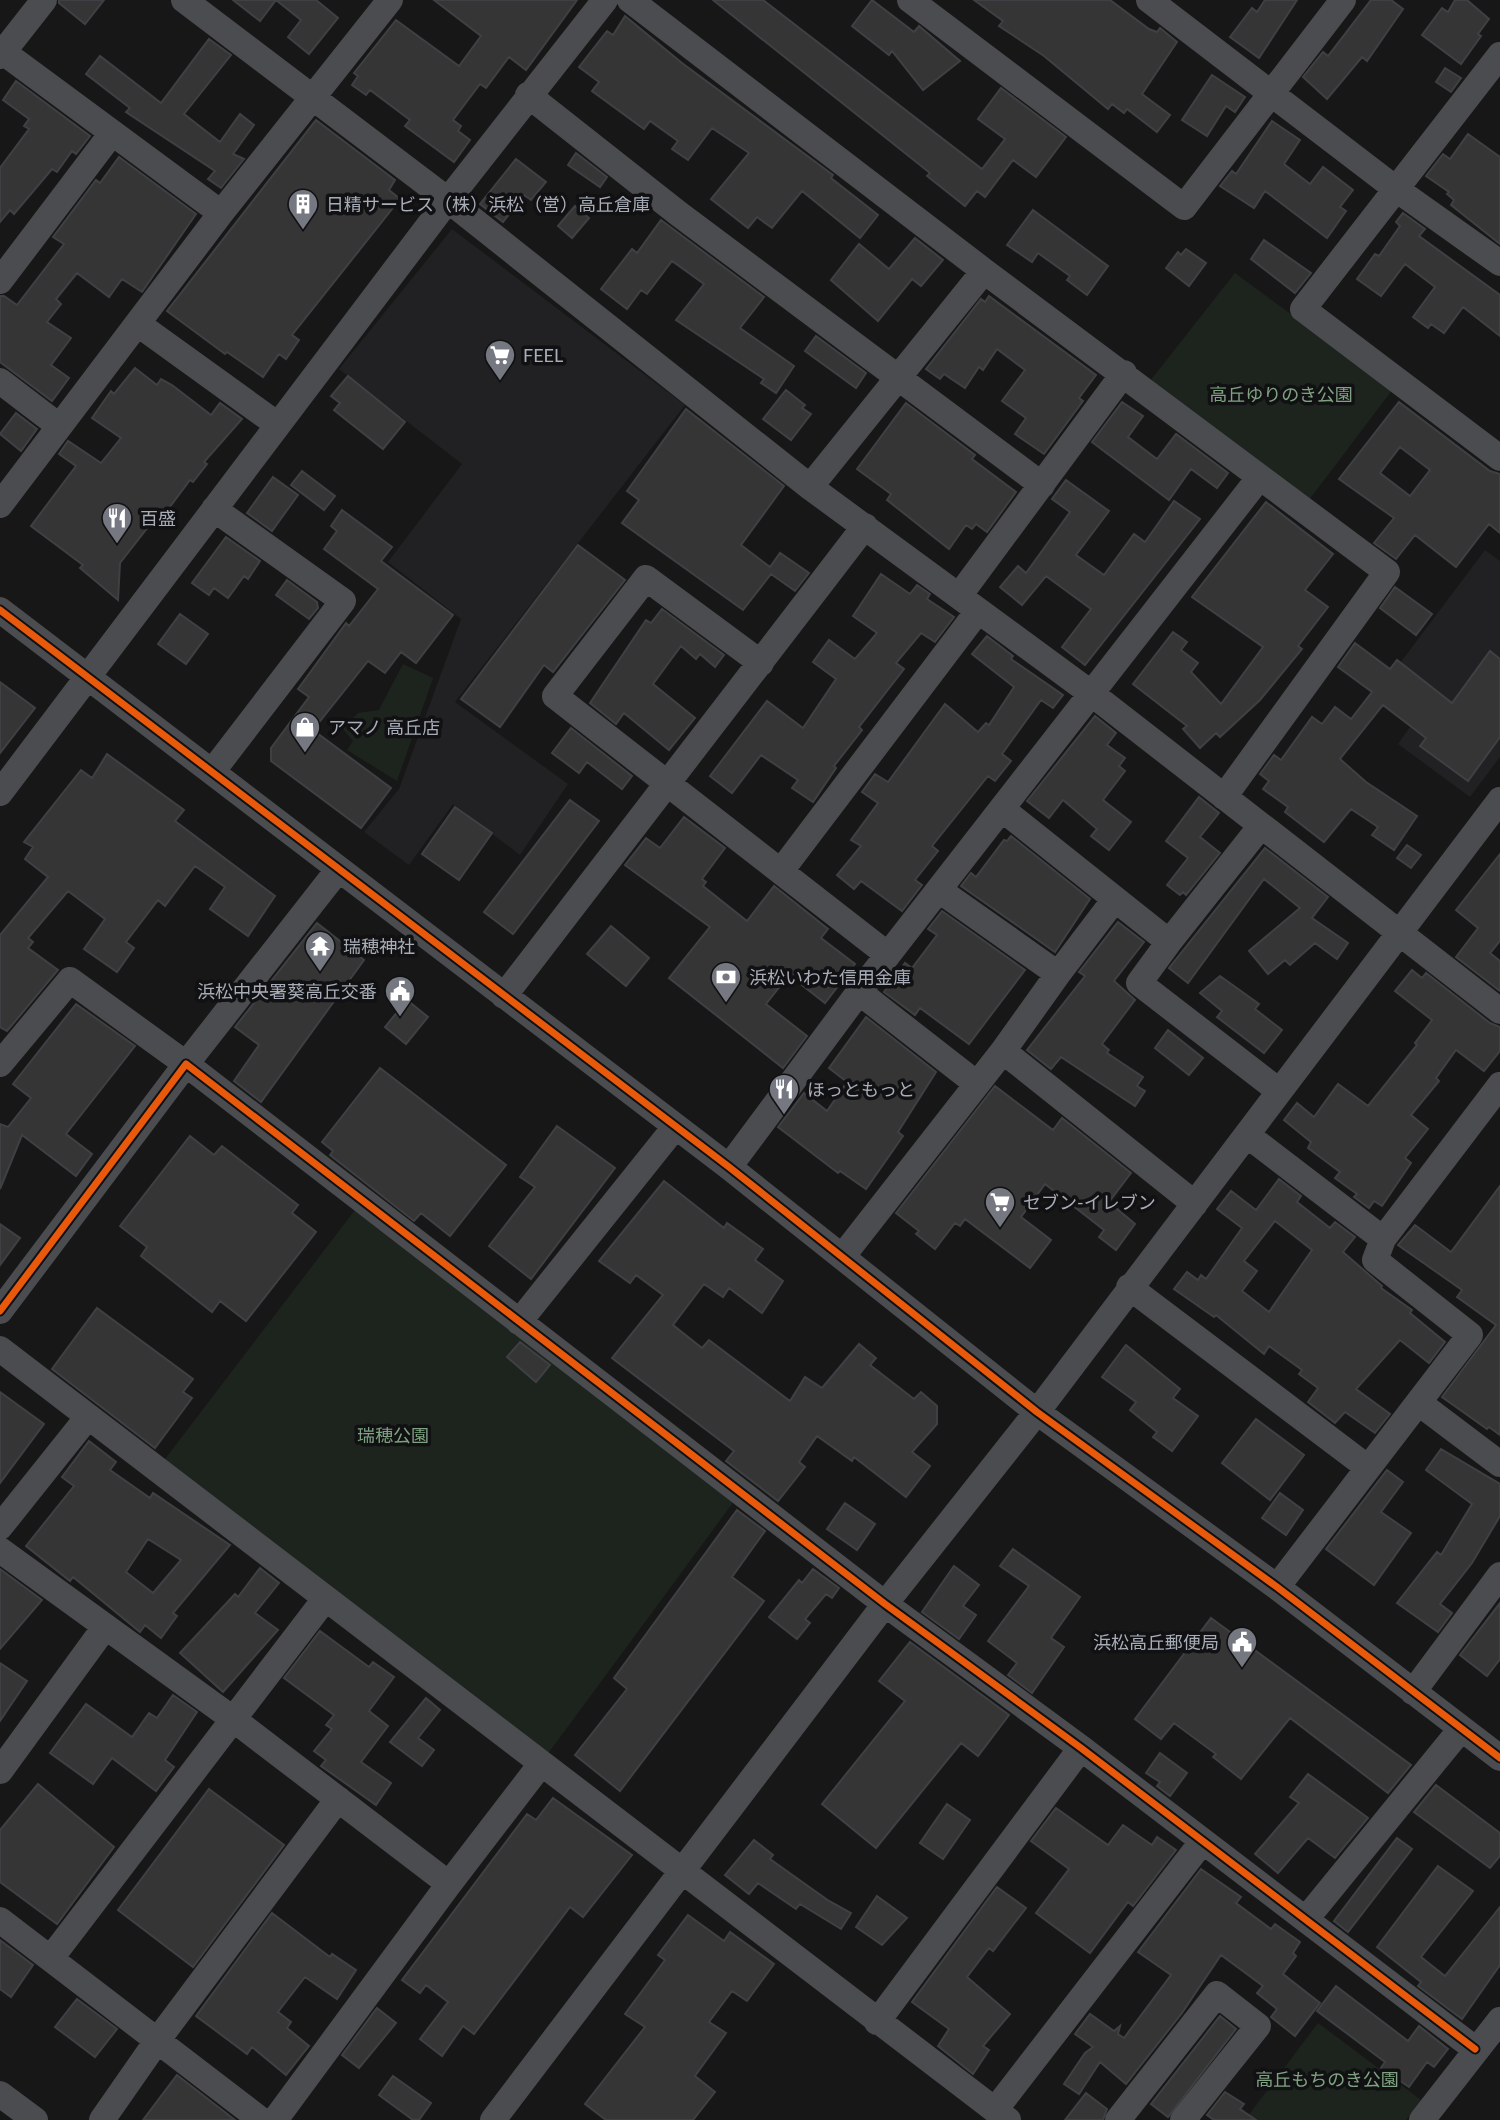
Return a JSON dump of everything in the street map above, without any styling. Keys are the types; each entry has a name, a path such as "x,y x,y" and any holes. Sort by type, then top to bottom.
{"street":[{"path":"44,0 2,54 221,212"},
{"path":"184,0 448,201 810,487 1092,694 1500,1011"},
{"path":"0,505 221,212 314,99 390,0"},
{"path":"0,793 528,95 605,0"},
{"path":"631,0 984,271 1387,572 1224,797"},
{"path":"910,0 1184,206 1343,0"},
{"path":"1149,0 1396,189 1500,263"},
{"path":"1500,55 1303,309 1500,458"},
{"path":"528,95 679,214 1042,485"},
{"path":"0,281 112,133"},
{"path":"810,487 984,271"},
{"path":"138,324 278,425"},
{"path":"781,871 969,604 1042,485 1124,373"},
{"path":"0,380 59,426"},
{"path":"729,1167 859,992 1259,478"},
{"path":"212,772 343,601 214,509"},
{"path":"504,996 865,526"},
{"path":"761,663 646,578 555,696 888,955"},
{"path":"0,610 729,1167 1037,1412 1277,1587 1500,1758"},
{"path":"493,2120 885,1604 1037,1412 1397,933 1499,802"},
{"path":"1002,809 1169,942"},
{"path":"1260,827 1139,983 1279,1091"},
{"path":"0,1311 186,1064 338,870"},
{"path":"939,890 1058,974"},
{"path":"842,1257 1003,1051 1115,899"},
{"path":"0,1064 70,980 186,1064 885,1604 1081,1748 1475,2049"},
{"path":"859,992 977,1084"},
{"path":"1003,1051 1195,1204"},
{"path":"1277,1587 1470,1335 1375,1260 1383,1239 1500,1085"},
{"path":"519,1322 675,1127"},
{"path":"1247,1135 1383,1239"},
{"path":"1129,1287 1367,1467"},
{"path":"0,1349 1001,2115 1202,1842"},
{"path":"1419,1403 1500,1464"},
{"path":"0,1527 87,1418"},
{"path":"0,1550 233,1719 449,1884"},
{"path":"1413,1692 1500,1575"},
{"path":"51,1958 325,1599"},
{"path":"0,1771 105,1627"},
{"path":"1306,1919 1461,1729"},
{"path":"877,2022 1081,1748"},
{"path":"275,2120 541,1764"},
{"path":"102,2120 157,2041 338,1799"},
{"path":"0,1920 261,2120"},
{"path":"1118,2120 1217,1994 1258,2026 1183,2120"},
{"path":"1422,2120 1500,2020"},
{"path":"0,2094 25,2117"}],"shaded area":[{"path":"452,229 685,405 455,702 568,784 520,855 453,804 409,865 364,832 399,789 461,619 388,562 462,464 339,369"},
{"path":"1485,550 1500,561 1500,757 1470,797 1398,744 1410,727 1373,699"}],"green space":[{"name":"高丘ゆりのき公園","path":"1235,273 1393,389 1306,504 1150,381"},
{"path":"403,664 433,678 397,781 347,750 353,741 343,729 358,713 379,710"},
{"name":"瑞穂公園","path":"358,1206 730,1491 732,1504 547,1755 162,1463"},
{"name":"高丘もちのき公園","path":"1318,2023 1421,2100 1406,2120 1245,2120"}],"building":[{"path":"59,0 104,0 85,24 59,3"},
{"path":"233,0 276,0 260,21"},
{"path":"276,0 316,0 338,18 309,54 288,37 301,20"},
{"path":"434,0 577,0 526,70 509,57 486,88 480,84 453,120 461,126 458,131 470,140 454,162 405,126 410,120 370,90 366,95 352,85 358,76 354,73 396,20 459,66 481,36"},
{"path":"713,0 763,0 982,169 1005,139 978,119 1001,88 1066,137 1036,177 1013,160 985,197 977,191 965,206 927,176 930,173"},
{"path":"872,0 914,32 919,26 960,61 923,90 892,51 889,55 852,26"},
{"path":"974,0 1110,0 1149,29 1157,32 1160,28 1177,42 1142,94 1170,115 1157,132 1127,109 1124,113 1112,104 1108,109 1044,56 999,26 1003,21"},
{"path":"1265,0 1297,0 1259,58 1230,37 1252,8 1257,12"},
{"path":"1371,0 1391,0 1403,9 1367,61 1362,57 1327,99 1303,77 1323,52 1328,56"},
{"path":"1455,0 1467,0 1489,19 1478,34 1481,36 1461,64 1422,35 1442,8 1448,12"},
{"path":"625,16 682,63 833,175 831,178 878,215 860,238 802,191 772,228 757,217 748,228 711,199 749,153 712,128 688,160 672,149 678,141 650,121 644,129 592,91 599,82 579,67 607,31 613,35"},
{"path":"209,39 231,55 184,114 220,142 240,114 254,125 233,154 244,159 221,188 208,179 215,171 126,112 130,108 86,74 100,56 161,103"},
{"path":"1445,68 1461,78 1451,92 1436,82"},
{"path":"1212,75 1245,97 1235,112 1226,106 1207,136 1182,120"},
{"path":"16,81 90,136 76,154 72,151 57,172 52,169 14,214 10,210 0,222 0,168 29,129 24,126 29,119 3,100"},
{"name":"日精サービス（株）浜松（営）高丘倉庫","path":"316,120 395,180 389,190 400,199 292,335 299,340 286,359 279,354 263,377 227,352 225,354 167,311"},
{"path":"1272,121 1300,140 1284,164 1310,184 1323,167 1353,190 1340,207 1346,211 1327,238 1265,191 1254,208 1220,186 1232,171 1236,174"},
{"path":"1468,134 1500,157 1500,244 1451,205 1454,200 1447,194 1449,192 1426,176 1443,154 1450,159"},
{"path":"576,153 607,177 600,187 568,165"},
{"path":"119,157 196,214 142,292 122,279 109,297 77,273 56,299 61,304 47,322 71,338 51,365 69,378 52,401 0,362 0,296 17,305 64,244 53,237 96,180 100,183"},
{"path":"516,159 546,182 531,200 524,195 503,222 480,204"},
{"path":"575,206 589,218 572,238 558,226"},
{"path":"1033,210 1108,266 1087,295 1067,280 1070,276 1038,253 1032,262 1007,245"},
{"path":"1403,213 1425,229 1419,236 1500,295 1500,336 1463,307 1444,333 1431,324 1428,328 1413,317 1435,287 1405,264 1381,296 1357,279 1375,254 1379,256 1400,226 1396,222"},
{"path":"661,220 764,297 740,328 794,366 776,393 761,383 764,379 676,320 704,284 672,261 647,294 641,290 627,309 601,289 632,249 637,253"},
{"path":"915,238 943,260 921,286 912,279 878,321 831,280 859,244 889,269"},
{"path":"1264,240 1311,273 1295,293 1251,259"},
{"path":"1186,249 1206,263 1189,286 1166,268 1178,252 1181,255"},
{"path":"989,296 1096,375 1079,398 1083,401 1044,454 1015,434 1026,418 1002,401 1025,370 997,349 983,370 979,367 965,388 944,374 940,379 926,369 981,299 985,302"},
{"path":"816,336 866,373 856,388 805,351"},
{"path":"135,368 157,385 161,379 172,385 211,415 220,403 242,419 204,462 207,464 193,482 190,480 160,520 156,517 120,563 118,600 80,568 83,565 31,526 76,466 59,454 68,441 101,463 121,438 92,418 111,391 114,394"},
{"path":"348,376 405,422 383,449 334,410 340,403 331,396"},
{"path":"786,390 805,405 802,408 811,414 791,440 763,419"},
{"path":"1122,402 1143,416 1128,437 1157,459 1176,434 1228,473 1217,488 1191,469 1169,500 1092,442"},
{"path":"1399,402 1490,471 1500,474 1500,533 1489,524 1456,567 1415,535 1396,559 1374,543 1394,518 1339,479","holes":["1400,447 1430,470 1410,496 1380,473"]},
{"path":"906,403 975,455 972,459 1016,492 987,532 976,524 972,529 966,525 949,549 887,500 891,494 857,469"},
{"path":"686,409 784,486 741,545 770,567 780,553 809,573 795,591 771,574 743,610 622,523 639,500 627,491"},
{"path":"16,413 37,429 21,451 0,434"},
{"path":"302,471 335,496 324,510 291,485"},
{"path":"273,477 298,495 272,531 247,513"},
{"path":"1066,480 1109,511 1076,555 1104,575 1134,534 1145,542 1174,501 1200,519 1085,665 1062,647 1091,609 1046,576 1022,605 1000,587 1018,566 1026,573 1070,512 1052,499"},
{"path":"1266,502 1333,554 1305,590 1328,607 1298,646 1302,649 1260,700 1220,737 1216,733 1200,748 1183,729 1187,726 1133,684 1173,632 1187,642 1181,650 1198,663 1191,672 1221,704 1263,647 1192,597"},
{"path":"342,510 392,547 381,561 453,615 416,663 401,652 385,673 368,661 313,730 391,788 361,828 271,761 271,748 309,697 298,689 346,623 349,626 378,589 324,549 337,531 331,526"},
{"path":"226,537 260,561 248,579 244,576 228,598 214,588 209,595 192,583"},
{"path":"578,545 625,580 553,672 544,665 500,727 461,699"},
{"path":"881,574 910,594 917,585 930,594 927,599 954,617 935,642 921,633 896,663 904,669 859,727 862,730 834,766 836,768 813,802 792,788 798,780 761,755 732,793 710,776 767,701 803,728 836,679 813,662 829,640 855,659 877,633 853,616"},
{"path":"287,580 317,602 318,608 309,619 276,595"},
{"path":"1395,587 1432,614 1416,635 1380,608"},
{"path":"662,609 724,655 715,667 700,654 696,659 681,646 653,684 695,718 669,750 624,713 616,724 590,703 646,620 651,623"},
{"path":"180,614 208,634 186,664 158,644"},
{"path":"987,636 1013,656 1011,659 1063,695 1053,708 1041,700 1002,754 1011,761 995,781 988,776 932,846 938,851 915,880 922,885 902,911 861,881 854,889 837,875 861,846 851,840 878,803 862,792 875,774 888,782 945,704 978,732 986,723 989,725 1014,687 972,654"},
{"path":"1355,643 1390,669 1397,660 1452,703 1490,651 1500,659 1500,737 1468,781 1420,746 1426,738 1383,705 1340,759 1366,782 1417,816 1394,850 1372,835 1378,827 1351,809 1324,842 1285,812 1288,807 1263,789 1269,781 1260,774 1274,755 1281,760 1312,717 1322,724 1335,707 1351,719 1372,692 1338,667"},
{"path":"0,682 35,708 0,753"},
{"path":"1095,716 1116,733 1107,745 1125,758 1119,766 1125,771 1103,800 1131,822 1109,850 1091,836 1097,829 1063,800 1049,818 1027,801"},
{"path":"571,728 632,776 622,789 587,762 579,773 552,753"},
{"path":"107,754 184,810 175,821 275,896 248,936 210,909 225,887 195,866 165,906 158,900 126,942 134,948 117,972 84,949 105,919 68,891 28,938 33,942 28,948 58,970 7,1031 0,1027 0,935 48,877 25,859 33,847 24,842 81,770 92,778"},
{"path":"1199,797 1219,813 1200,837 1220,853 1186,895 1183,892 1180,895 1167,885 1188,858 1166,841"},
{"path":"570,800 599,821 513,934 484,912"},
{"path":"455,807 492,833 459,880 422,854"},
{"path":"684,817 725,848 702,879 706,882 703,886 747,921 774,886 828,929 821,938 855,964 825,1003 789,975 766,1004 807,1036 783,1068 669,978 710,927 625,865 646,838 660,848"},
{"path":"1011,836 1090,899 1055,952 961,886 971,873 976,877 1004,840 1007,841"},
{"path":"1407,845 1421,855 1411,868 1397,858"},
{"path":"1265,848 1328,897 1312,918 1348,943 1337,959 1315,943 1290,965 1285,960 1268,974 1249,951 1300,908 1264,879 1188,983 1169,968"},
{"path":"1500,854 1500,941 1490,953 1500,961 1500,991 1456,957 1478,928 1456,910"},
{"path":"942,911 1025,970 969,1044 920,1008 915,1015 884,992 905,963 912,968 937,935 928,929"},
{"path":"1118,922 1144,942 1114,981 1135,1000 1102,1044 1109,1050 1107,1053 1143,1077 1137,1086 1145,1091 1135,1106 1061,1057 1051,1069 1027,1050 1085,976 1079,972"},
{"path":"317,923 364,960 261,1102 234,1081 259,1045 235,1027"},
{"path":"611,926 649,958 626,986 587,954"},
{"path":"1412,970 1422,978 1426,973 1490,1023 1500,1027 1500,1051 1484,1071 1456,1050 1436,1078 1439,1081 1411,1115 1428,1129 1405,1158 1411,1163 1382,1206 1374,1201 1369,1208 1354,1197 1357,1194 1335,1178 1340,1172 1308,1148 1311,1142 1284,1120 1297,1103 1314,1117 1338,1084 1368,1106 1417,1045 1415,1043 1432,1020 1395,991"},
{"path":"1220,976 1259,1004 1255,1009 1282,1030 1264,1053 1217,1017 1222,1011 1200,993"},
{"path":"407,1000 428,1017 406,1044 385,1027"},
{"path":"76,1004 135,1046 66,1134 92,1154 76,1176 22,1135 0,1189 0,1124 8,1127 31,1098 13,1084"},
{"path":"866,1017 936,1072 898,1132 903,1136 866,1189 840,1171 838,1173 778,1127 804,1093 827,1111 847,1082 829,1068"},
{"path":"1168,1030 1203,1058 1189,1075 1155,1048"},
{"path":"380,1068 506,1165 450,1236 421,1213 414,1221 330,1155 333,1151 322,1142"},
{"path":"995,1086 1053,1130 1062,1118 1131,1173 1109,1202 1135,1224 1116,1250 1099,1237 1104,1230 1045,1184 1021,1217 1051,1240 1030,1268 965,1219 960,1226 955,1223 935,1249 916,1234 919,1231 896,1213"},
{"path":"557,1126 615,1168 531,1279 489,1246 535,1187 520,1177"},
{"path":"190,1136 214,1155 222,1146 298,1205 292,1213 316,1232 246,1321 220,1301 212,1312 141,1256 147,1247 120,1226"},
{"path":"1279,1179 1301,1196 1297,1202 1330,1228 1335,1222 1355,1237 1343,1252 1382,1286 1381,1288 1412,1310 1410,1313 1445,1342 1429,1363 1400,1340 1356,1389 1390,1414 1375,1433 1345,1412 1335,1423 1308,1402 1318,1388 1299,1374 1302,1370 1269,1346 1264,1354 1216,1315 1214,1317 1174,1289 1187,1272 1198,1280 1201,1275 1206,1279 1242,1228 1217,1209 1231,1191 1256,1210","holes":["1275,1221 1312,1250 1269,1312 1242,1291 1257,1271 1244,1261"]},
{"path":"664,1181 724,1228 727,1223 763,1249 755,1260 783,1281 762,1313 729,1288 723,1297 704,1284 673,1325 702,1348 709,1340 790,1401 805,1377 822,1388 859,1344 876,1358 870,1365 914,1399 921,1392 937,1406 937,1424 912,1452 930,1466 906,1497 854,1457 852,1461 817,1436 799,1462 805,1467 778,1501 726,1461 734,1451 612,1358 663,1295 636,1275 630,1283 599,1261"},
{"path":"1500,1186 1500,1435 1489,1427 1487,1429 1442,1397 1496,1325 1457,1297 1462,1290 1398,1245 1415,1225 1451,1252"},
{"path":"0,1224 20,1238 0,1265"},
{"path":"97,1308 193,1379 183,1392 192,1398 155,1448 52,1369"},
{"path":"520,1342 550,1365 536,1382 507,1357"},
{"path":"1126,1345 1180,1389 1173,1398 1198,1416 1172,1451 1153,1437 1157,1432 1130,1410 1136,1402 1102,1377"},
{"path":"0,1392 44,1424 0,1483"},
{"path":"1256,1419 1304,1455 1270,1500 1222,1463"},
{"path":"89,1441 116,1462 110,1470 150,1498 153,1493 230,1545 173,1613 177,1616 161,1638 145,1625 140,1632 73,1577 70,1581 26,1546 74,1486 62,1477","holes":["148,1539 181,1560 153,1593 126,1572"]},
{"path":"1441,1449 1500,1484 1500,1516 1472,1563 1440,1604 1452,1613 1438,1632 1397,1603 1437,1552 1441,1555 1472,1504 1426,1470"},
{"path":"1387,1470 1403,1482 1381,1512 1411,1533 1374,1585 1326,1549"},
{"path":"1280,1493 1303,1510 1286,1535 1262,1518"},
{"path":"845,1503 875,1524 857,1550 827,1529"},
{"path":"737,1510 765,1531 732,1577 764,1601 620,1791 575,1755 627,1689 614,1678"},
{"path":"1013,1549 1080,1597 1051,1638 1064,1647 1032,1693 1008,1675 1017,1663 988,1641 1029,1586 1000,1566"},
{"path":"954,1566 979,1585 963,1606 976,1615 959,1639 922,1612"},
{"path":"260,1568 279,1583 255,1613 278,1630 223,1692 180,1653 235,1594 238,1597"},
{"path":"0,1569 42,1600 0,1649"},
{"path":"813,1569 839,1588 832,1598 826,1594 805,1619 810,1623 797,1639 769,1617 799,1580 802,1583"},
{"path":"1500,1603 1500,1659 1487,1676 1460,1655"},
{"path":"1211,1618 1411,1765 1388,1793 1290,1718 1241,1779 1213,1757 1216,1754 1174,1723 1161,1739 1135,1719"},
{"path":"320,1631 369,1667 373,1662 394,1677 369,1711 388,1726 361,1762 391,1783 376,1805 321,1766 326,1760 314,1751 332,1729 326,1725 334,1715 284,1678"},
{"path":"910,1642 1009,1715 978,1756 961,1743 876,1848 822,1804 905,1701 879,1681"},
{"path":"0,1663 27,1681 0,1721"},
{"path":"173,1695 197,1712 165,1760 174,1767 156,1791 112,1758 93,1784 50,1753 86,1704 132,1737 149,1713 157,1718"},
{"path":"426,1698 440,1710 418,1738 434,1750 422,1766 390,1742"},
{"path":"1160,1753 1187,1773 1170,1796 1157,1786 1160,1782 1146,1773"},
{"path":"1308,1774 1368,1818 1335,1858 1308,1838 1278,1873 1255,1854 1299,1803 1290,1797"},
{"path":"38,1784 114,1847 57,1924 0,1882 0,1830"},
{"path":"1436,1785 1500,1833 1500,1856 1490,1868 1414,1812"},
{"path":"209,1789 284,1845 193,1967 118,1910"},
{"path":"553,1798 632,1855 583,1917 570,1907 474,2034 463,2026 442,2056 420,2039 448,2002 426,1985 420,1993 402,1980 527,1814 536,1820"},
{"path":"947,1804 970,1820 943,1859 920,1843"},
{"path":"1056,1808 1108,1845 1123,1825 1152,1845 1157,1837 1176,1850 1133,1906 1128,1902 1090,1953 1036,1913 1069,1869 1031,1841"},
{"path":"1397,1838 1412,1849 1348,1932 1334,1921"},
{"path":"754,1840 773,1855 770,1859 829,1901 851,1913 841,1929 800,1904 796,1909 758,1883 749,1894 725,1875"},
{"path":"1438,1866 1473,1891 1421,1957 1445,1976 1500,1907 1500,1965 1462,2019 1418,1986 1421,1982 1377,1947"},
{"path":"1201,1869 1241,1897 1236,1903 1271,1929 1275,1924 1300,1942 1293,1953 1296,1956 1283,1974 1320,2003 1295,2036 1271,2017 1277,2009 1257,1993 1263,1986 1221,1955 1182,2013 1126,2084 1100,2062 1079,2094 1064,2084 1085,2053 1093,2047 1075,2034 1090,2014 1114,2031 1120,2026 1118,2034 1124,2038 1171,1975 1138,1952"},
{"path":"997,1887 1026,1908 993,1951 989,1948 967,1977 1010,2014 983,2046 989,2050 973,2074 938,2046 949,2029 912,2002"},
{"path":"877,1896 907,1918 882,1945 856,1927"},
{"path":"272,1913 330,1957 332,1954 356,1970 337,1999 305,1977 278,2012 291,2022 287,2028 309,2046 286,2075 252,2047 247,2054 196,2016"},
{"path":"688,1915 724,1941 730,1932 774,1964 747,2001 732,1991 709,2022 726,2033 695,2076 715,2092 693,2120 606,2120 585,2104 645,2027 625,2014 665,1960 658,1955"},
{"path":"0,1940 33,1965 11,1997 0,1989"},
{"path":"1336,1986 1408,2041 1419,2026 1448,2049 1434,2067 1427,2062 1409,2087 1381,2068 1385,2062 1317,2011"},
{"path":"77,1999 117,2029 95,2057 55,2027"},
{"path":"377,2008 396,2023 359,2068 342,2055"},
{"path":"1220,2016 1236,2029 1168,2117 1151,2104"},
{"path":"177,2075 235,2120 143,2120"},
{"path":"393,2076 431,2103 419,2120 413,2120 379,2095"},
{"path":"1225,2092 1244,2104 1240,2109 1256,2120 1214,2120 1207,2115"},
{"path":"1086,2093 1107,2109 1103,2120 1065,2120"}],"cycle path":[{"path":"0,610 729,1167 1037,1412 1277,1587 1500,1758"},
{"path":"0,1311 186,1064 885,1604 1081,1748 1475,2049"}],"place":[{"name":"日精サービス（株）浜松（営）高丘倉庫","path":"303,231"},
{"name":"FEEL","path":"500,382"},
{"name":"百盛","path":"117,545"},
{"name":"アマノ 高丘店","path":"305,754"},
{"name":"瑞穂神社","path":"320,973"},
{"name":"浜松いわた信用金庫","path":"726,1004"},
{"name":"浜松中央署葵高丘交番","path":"400,1018"},
{"name":"ほっともっと","path":"784,1116"},
{"name":"セブン-イレブン","path":"1000,1229"},
{"name":"浜松高丘郵便局","path":"1242,1669"}]}
